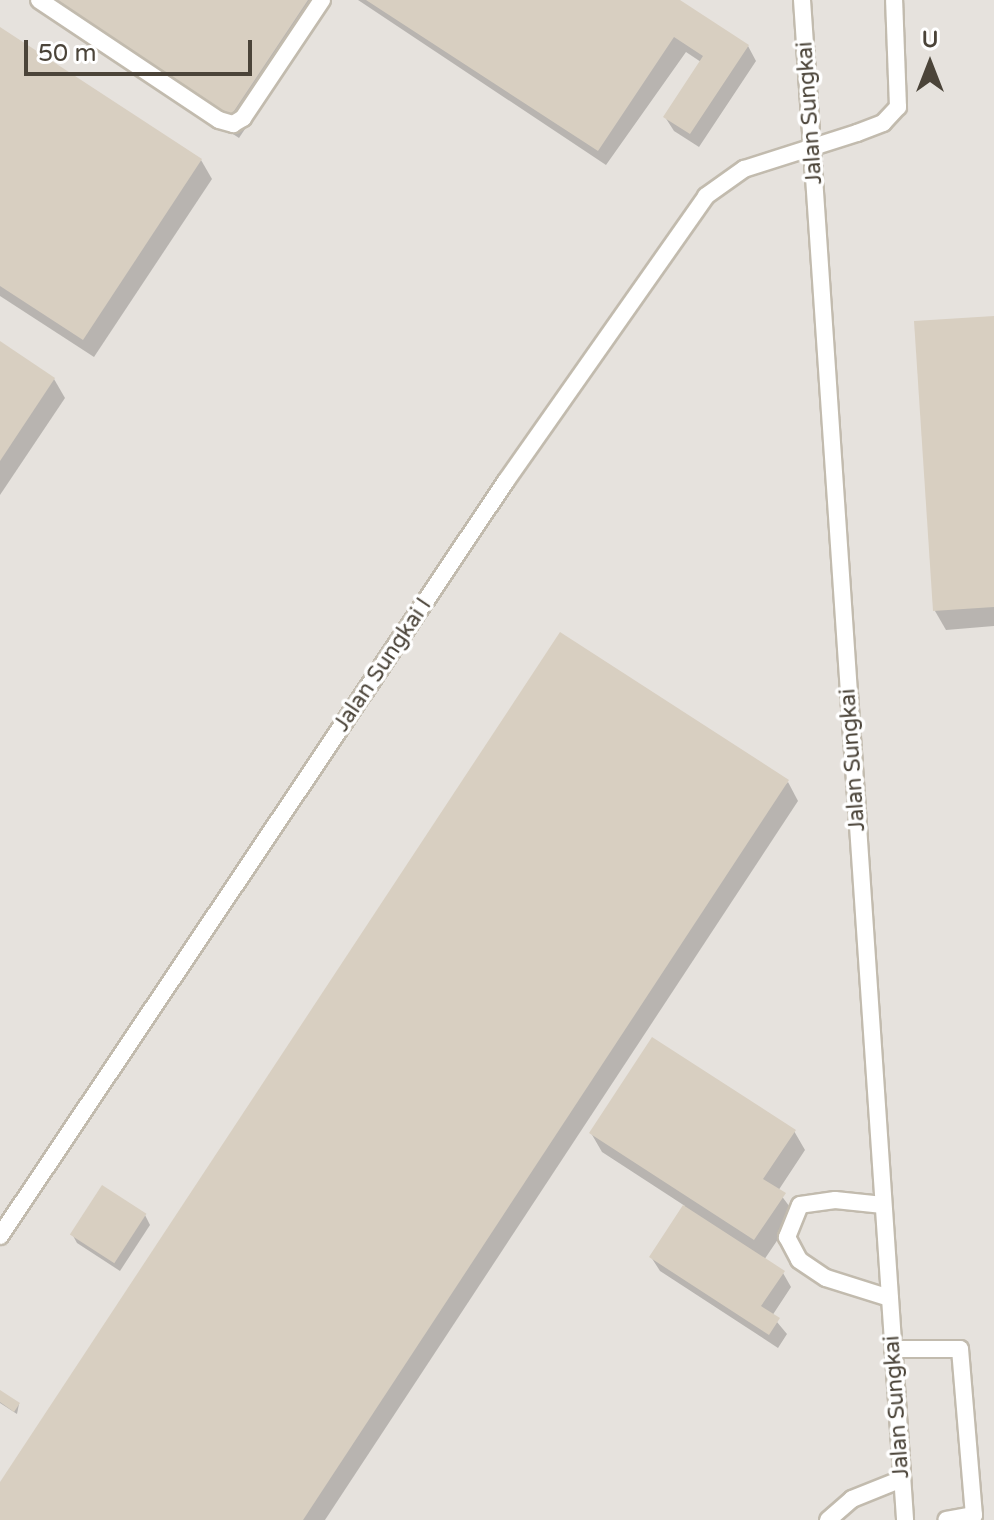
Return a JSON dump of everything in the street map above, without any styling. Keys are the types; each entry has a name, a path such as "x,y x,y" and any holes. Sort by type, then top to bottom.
{"lane":[{"path":"39,0 233,124 243,118 322,0"},
{"name":"Jalan Sungkai","path":"802,0 905,1520"},
{"name":"Jalan Sungkai I","path":"0,1236 674,238 706,196 744,169 883,123 898,107 894,0"},
{"path":"883,1205 835,1200 800,1205 787,1237 799,1260 826,1278 890,1298"},
{"path":"893,1349 960,1349 974,1515 946,1520"},
{"path":"828,1520 852,1499 902,1479"}],"shaded area":[{"path":"0,0 994,0 994,1520 0,1520"}],"building":[{"path":"45,0 308,0 228,120"},
{"path":"366,0 680,0 749,45 690,134 663,117 703,56 674,37 598,151"},
{"path":"0,27 202,159 83,340 0,286"},
{"path":"994,316 994,607 933,611 914,321"},
{"path":"0,341 55,378 0,461"},
{"path":"560,632 789,780 303,1520 0,1520 0,1482"},
{"path":"652,1037 796,1130 763,1179 786,1193 754,1240 589,1133"},
{"path":"102,1185 146,1214 114,1263 70,1234"},
{"path":"683,1205 785,1271 761,1306 780,1318 769,1335 649,1257"},
{"path":"0,1390 20,1403 14,1412 0,1402"}]}
